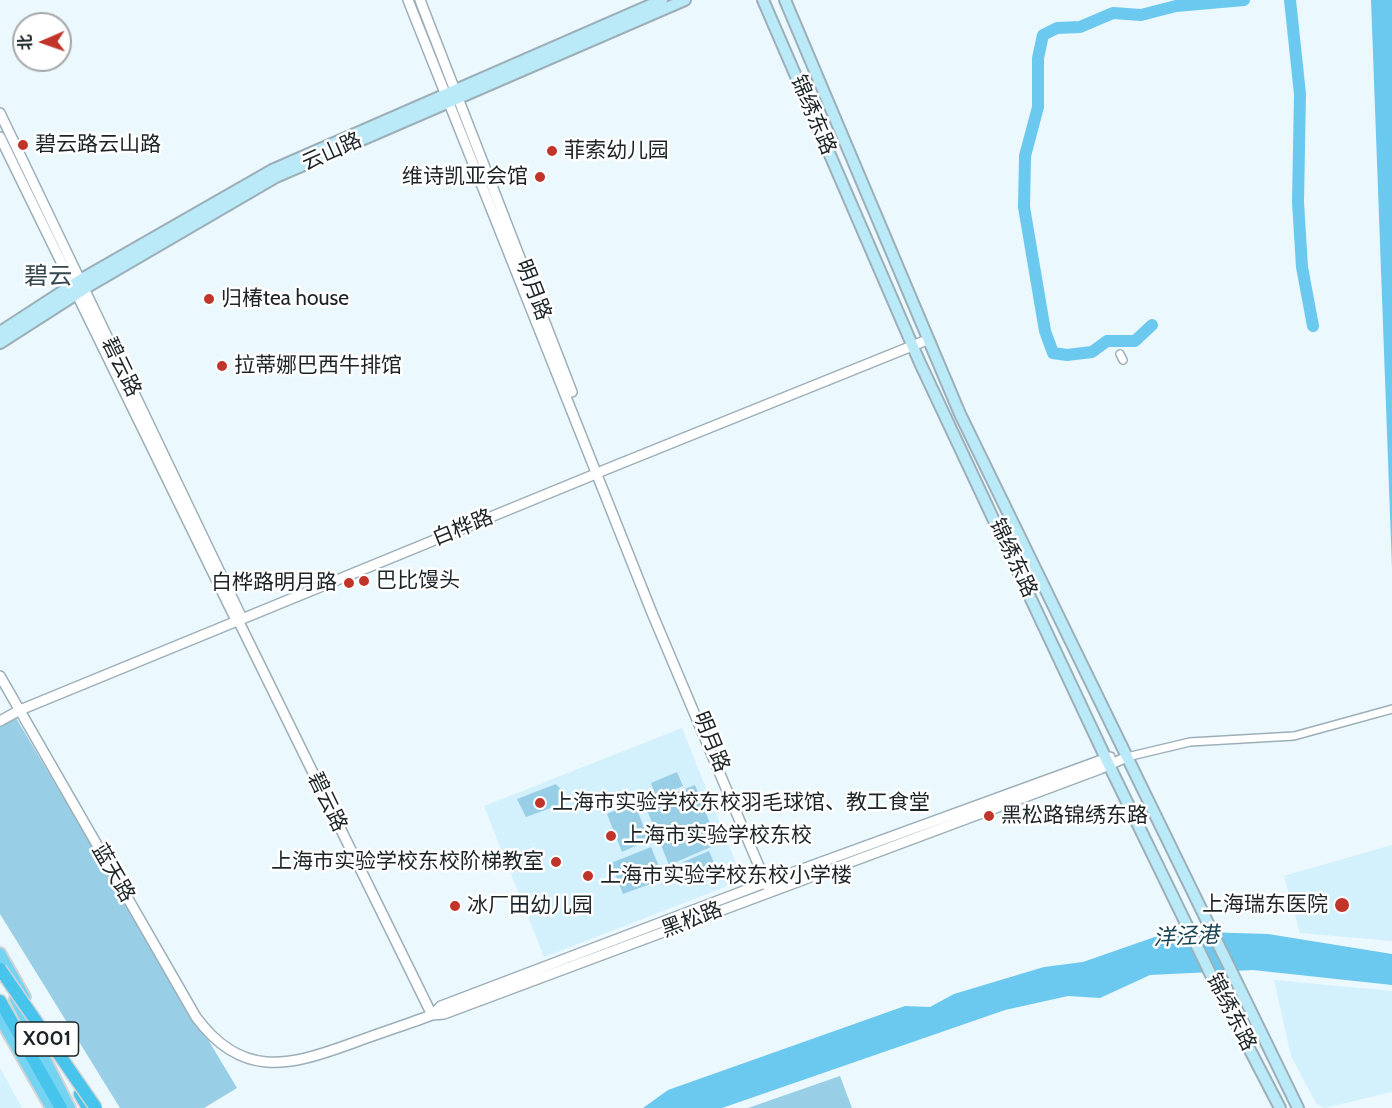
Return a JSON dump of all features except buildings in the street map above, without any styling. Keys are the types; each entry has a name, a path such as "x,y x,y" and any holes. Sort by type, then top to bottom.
{"highway":[{"name":"X001","path":"0,969 92,1108"},
{"name":"X001","path":"0,1001 61,1108"},
{"path":"80,1094 92,1108"}],"main road":[{"name":"云山路","path":"0,332 276,177 662,0"},
{"name":"云山路","path":"452,95 685,0"},
{"name":"锦绣东路","path":"763,0 912,346 1211,975 1280,1108"},
{"name":"锦绣东路","path":"785,0 927,340 966,426 1132,755 1207,923 1298,1108"},
{"name":"云山路","path":"0,344 78,287"},
{"name":"X001","path":"0,953 80,1094"},
{"name":"X001","path":"0,969 70,1108"},
{"name":"X001","path":"0,1019 51,1108"},
{"path":"1269,1088 1269,1108"},
{"path":"1292,1096 1309,1108"}],"street":[{"name":"明月路","path":"408,0 452,95"},
{"name":"明月路","path":"420,0 452,95 600,472 649,605 767,885"},
{"name":"碧云路","path":"0,113 78,287"},
{"name":"碧云路","path":"0,137 78,287 240,614 238,620 432,1015"},
{"name":"白桦路","path":"2,720 20,710 238,620 927,340"},
{"name":"蓝天路","path":"0,676 196,1017 224,1047 242,1057"},
{"path":"1108,761 1190,742 1294,736 1392,709"},
{"name":"黑松路","path":"242,1057 282,1064 305,1060 432,1015 444,1014 767,885 1108,761"}],"shaded area":[{"path":"16,718 237,1088 204,1108 120,1108 0,914 0,727"},
{"name":"上海市实验学校东校","path":"682,728 737,866 735,879 725,887 544,957 484,806"},
{"path":"677,772 683,786 656,797 651,783"},
{"name":"上海市实验学校东校羽毛球馆、教工食堂","path":"556,784 564,793 559,805 526,817 517,799"},
{"path":"695,785 718,844 669,865 645,805"},
{"path":"634,802 649,840 622,852 607,814"},
{"name":"上海瑞东医院","path":"1392,845 1392,941 1300,933 1284,876"},
{"path":"651,847 664,879 623,894 611,863"},
{"path":"709,851 715,865 688,876 683,862"},
{"path":"1274,980 1392,991 1392,1092 1324,1108 1316,1103 1291,1056"},
{"path":"0,1068 22,1108 0,1108"},
{"path":"840,1076 852,1108 748,1108"}],"water":[{"path":"1371,0 1392,0 1392,568"},
{"name":"洋泾港","path":"1172,931 1268,934 1392,954 1392,985 1253,970 1150,975 1100,998 1068,996 1005,1010 722,1108 643,1108 668,1090 905,1006 930,1007 954,994 1044,967 1083,962"}],"waterway":[{"path":"1152,325 1135,341 1107,341 1092,352 1067,355 1053,353 1045,331 1024,207 1025,156 1038,107 1038,58 1043,35 1057,28 1080,27 1113,13 1141,15 1176,6 1244,0"},
{"path":"1290,0 1300,94 1298,202 1302,267 1313,326"}],"place":[{"name":"碧云路云山路","path":"23,145"},
{"name":"菲索幼儿园","path":"552,151"},
{"name":"维诗凯亚会馆","path":"540,177"},
{"name":"归椿tea house","path":"209,299"},
{"name":"拉蒂娜巴西牛排馆","path":"222,366"},
{"name":"巴比馒头","path":"364,581"},
{"name":"白桦路明月路","path":"349,583"},
{"name":"上海市实验学校东校羽毛球馆、教工食堂","path":"540,803"},
{"name":"黑松路锦绣东路","path":"989,816"},
{"name":"上海市实验学校东校","path":"611,836"},
{"name":"上海市实验学校东校阶梯教室","path":"556,862"},
{"name":"上海市实验学校东校小学楼","path":"588,876"},
{"name":"上海瑞东医院","path":"1342,905"},
{"name":"冰厂田幼儿园","path":"455,906"}],"district":[{"name":"碧云","path":"48,277"}]}
